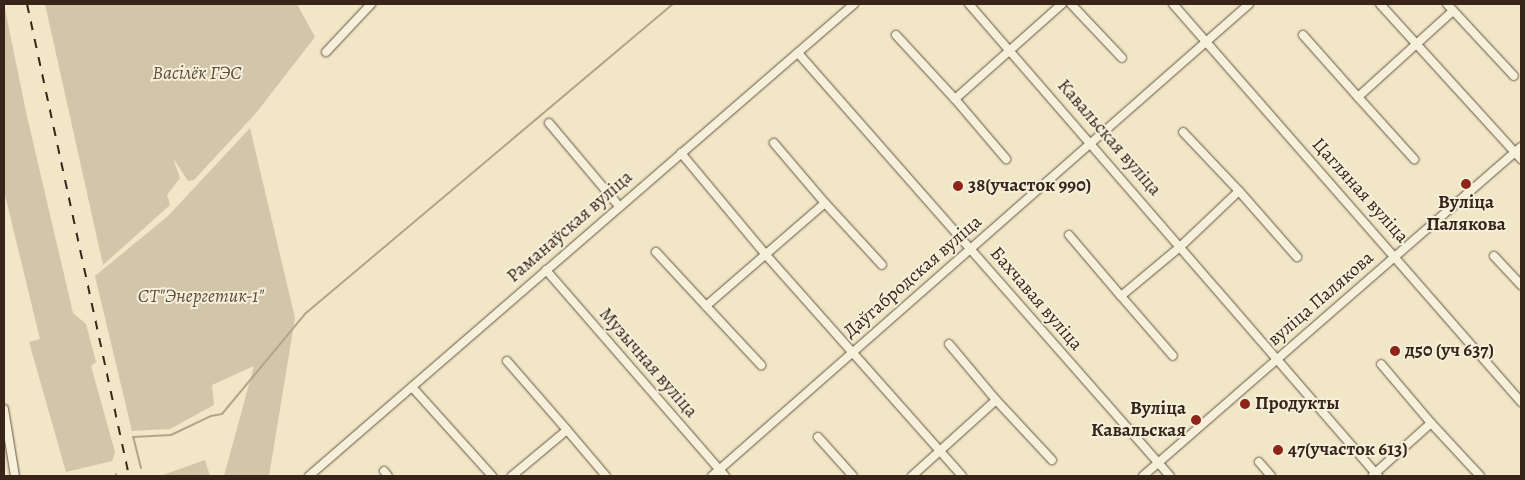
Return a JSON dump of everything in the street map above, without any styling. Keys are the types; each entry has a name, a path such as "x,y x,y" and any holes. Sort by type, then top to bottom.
{"street":[{"path":"326,52 371,4"},
{"name":"Раманаўская вуліца","path":"309,476 854,4"},
{"name":"Кавальская вуліца","path":"969,4 1181,246 1375,475 1431,423"},
{"path":"955,99 1012,52 1062,4"},
{"path":"1071,4 1122,58"},
{"name":"Цагляная вуліца","path":"1173,4 1395,255 1521,402"},
{"name":"Даўгабродская вуліца","path":"712,476 722,473 852,350 1093,144 1249,4"},
{"path":"1380,4 1416,46 1518,149 1521,160"},
{"path":"1447,4 1514,76"},
{"path":"1358,97 1416,46 1453,10"},
{"path":"896,35 955,99 1006,159"},
{"path":"1303,35 1414,159"},
{"name":"Бахчавая вуліца","path":"798,53 1170,476"},
{"path":"549,122 619,206"},
{"path":"1183,132 1239,191 1297,257"},
{"path":"774,143 825,203 882,265"},
{"name":"вуліца Палякова","path":"1143,476 1518,149"},
{"path":"681,153 766,254 962,476"},
{"path":"1121,296 1181,246 1239,191"},
{"path":"706,306 825,203"},
{"path":"1068,236 1173,356"},
{"path":"656,252 761,365"},
{"path":"1494,256 1521,285"},
{"name":"Музычная вуліца","path":"546,270 722,473"},
{"path":"949,344 996,400 1052,460"},
{"path":"507,360 606,476"},
{"path":"1381,364 1431,423 1480,476"},
{"path":"412,387 492,476"},
{"path":"912,476 941,452 996,400"},
{"path":"4,410 15,476"},
{"path":"512,476 567,430"},
{"path":"818,437 853,476"},
{"path":"1259,462 1271,476"}],"green space":[{"path":"4,4 26,112 73,313 86,324 96,362 91,366 115,452 112,461 66,472 29,342 40,339 4,191"},
{"name":"Васілёк ГЭС","path":"45,4 297,4 315,37 256,113 194,180 188,181 173,158 180,178 167,195 170,205 103,265"},
{"name":"СТ\"Энергетик-1\"","path":"250,128 295,318 269,476 224,476 254,366 212,385 214,405 170,429 132,431 95,276 168,216"},
{"path":"205,460 210,476 160,476"}],"waterway":[{"path":"141,468 133,437 171,435 211,416 222,414 306,313 673,4"}],"railway":[{"path":"27,4 129,476"}],"place":[{"name":"Вуліца Палякова","path":"1466,184"},
{"name":"38(участок 990)","path":"958,186"},
{"name":"д50 (уч 637)","path":"1395,351"},
{"name":"Продукты","path":"1245,404"},
{"name":"Вуліца Кавальская","path":"1196,420"},
{"name":"47(участок 613)","path":"1278,450"}]}
